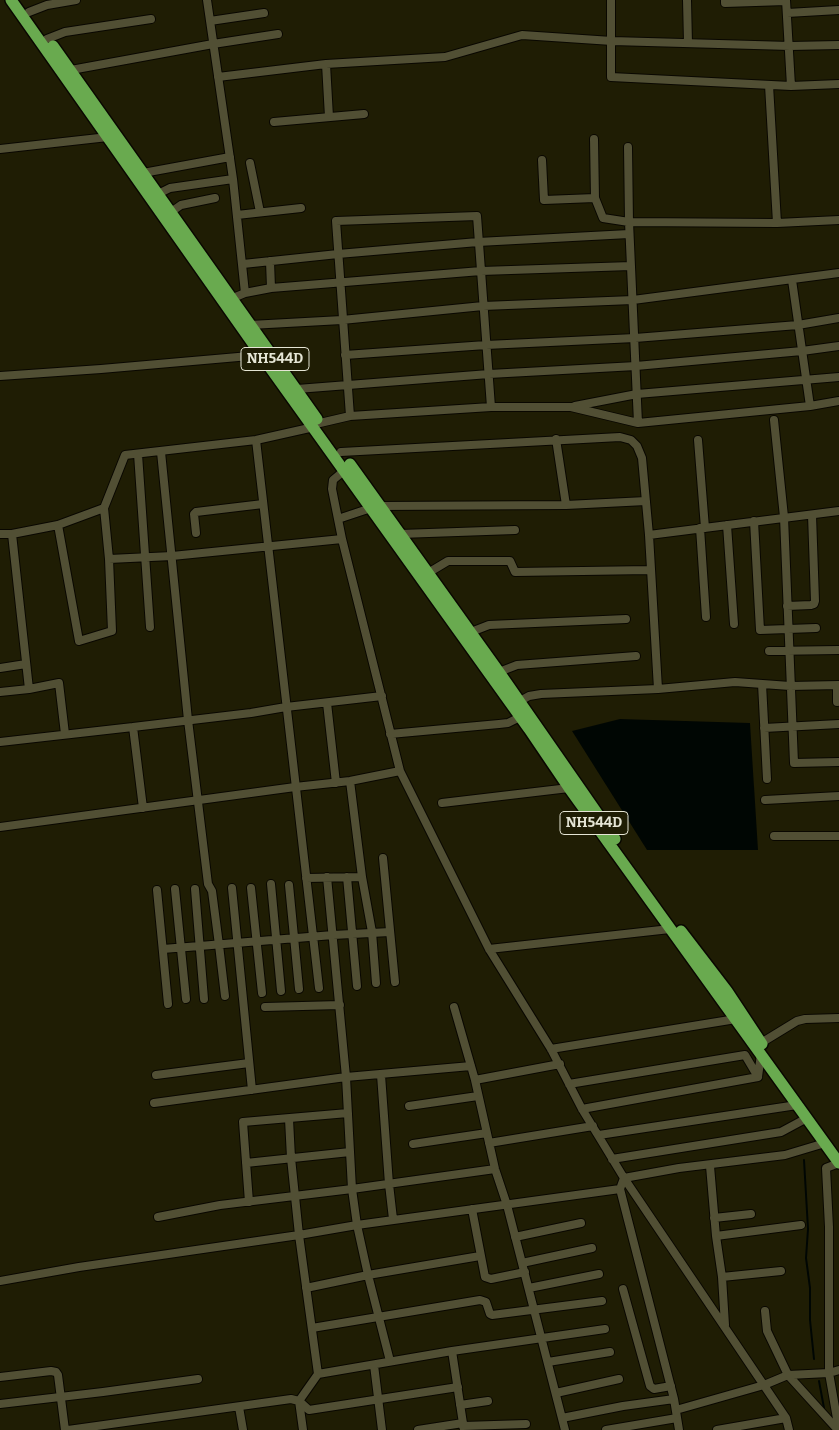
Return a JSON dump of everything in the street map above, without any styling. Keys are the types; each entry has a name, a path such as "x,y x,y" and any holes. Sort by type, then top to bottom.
{"highway":[{"name":"NH544D","path":"11,0 261,354 317,425 341,452 376,507 520,717 670,929 736,1019 761,1048 839,1152"},
{"name":"NH544D","path":"20,0 297,389 345,470 400,534 500,672 577,786 677,927 727,991 797,1105 839,1163"}],"street":[{"path":"29,12 47,2 76,0"},
{"path":"206,0 238,215 245,293"},
{"path":"611,0 611,76 791,86 839,84"},
{"path":"687,0 688,43"},
{"path":"725,0 725,3 786,0 791,86"},
{"path":"788,13 839,10"},
{"path":"210,21 264,13"},
{"path":"48,39 66,32 151,19"},
{"path":"70,70 278,34"},
{"path":"218,77 326,64 445,57 522,35 612,41 790,46 839,45"},
{"path":"326,64 329,118"},
{"path":"769,85 777,222"},
{"path":"274,122 364,114"},
{"path":"0,149 108,136"},
{"path":"594,139 595,198 603,218 629,222 839,220"},
{"path":"628,147 629,222 638,422"},
{"path":"143,173 230,157"},
{"path":"542,160 544,200 595,198"},
{"path":"250,163 260,212"},
{"path":"158,194 170,188 233,178"},
{"path":"171,212 181,205 215,198"},
{"path":"238,215 300,208"},
{"path":"350,416 336,222 476,216 491,407"},
{"path":"243,264 478,242 630,234"},
{"path":"270,261 271,288"},
{"path":"233,298 245,293 271,288 480,271 631,266"},
{"path":"250,325 342,320 483,306 633,300 839,273"},
{"path":"792,280 810,406"},
{"path":"345,355 486,345 635,338 798,325 839,318"},
{"path":"297,389 489,374 636,366 839,346"},
{"path":"0,376 101,369 261,354"},
{"path":"58,525 79,641 112,631 109,560 104,508 125,455 256,440 350,416 491,407 572,407 637,394 839,377"},
{"path":"572,407 638,422 810,406 839,401"},
{"path":"774,420 784,518 794,763 839,762"},
{"path":"341,452 620,436 631,440 637,446 642,458 649,536 658,689"},
{"path":"556,439 566,505"},
{"path":"256,440 319,988"},
{"path":"698,440 706,617"},
{"path":"161,452 188,720 208,884 212,892 225,996"},
{"path":"138,454 150,627"},
{"path":"345,470 333,480 331,485 342,539 400,771 488,949 560,1064 582,1109 624,1178 786,1418 790,1430"},
{"path":"338,520 376,507 566,505 646,500"},
{"path":"196,533 194,514 196,512 264,504"},
{"path":"0,534 12,534 58,525 104,508"},
{"path":"649,536 839,511"},
{"path":"787,606 811,605 815,602 812,515"},
{"path":"754,521 760,630 816,628"},
{"path":"727,525 734,624"},
{"path":"400,534 515,530"},
{"path":"12,534 29,689"},
{"path":"109,560 172,556 342,539"},
{"path":"428,573 448,560 510,561 515,572 650,570"},
{"path":"471,632 489,625 626,619"},
{"path":"769,651 839,650"},
{"path":"500,672 517,665 636,656"},
{"path":"0,668 26,664"},
{"path":"520,702 529,696 540,694 658,689 735,682 790,686 838,686 837,702"},
{"path":"0,692 59,683 65,734"},
{"path":"762,684 767,779"},
{"path":"0,742 251,713 286,706 382,696"},
{"path":"327,703 336,783"},
{"path":"390,734 508,723 520,717"},
{"path":"764,728 835,724 839,730"},
{"path":"133,727 143,808"},
{"path":"0,827 336,783 400,771"},
{"path":"350,781 362,877 372,932 376,984"},
{"path":"442,803 569,788"},
{"path":"765,800 839,796"},
{"path":"774,836 839,836"},
{"path":"383,858 395,982"},
{"path":"347,877 357,986"},
{"path":"306,878 362,877"},
{"path":"327,878 346,1077 352,1190 357,1225 368,1275 390,1361"},
{"path":"271,884 281,991"},
{"path":"289,885 299,989"},
{"path":"232,888 239,943 252,1090"},
{"path":"252,888 262,993"},
{"path":"175,889 186,999"},
{"path":"195,889 204,999"},
{"path":"157,890 168,1004"},
{"path":"488,949 670,929"},
{"path":"163,949 390,932"},
{"path":"265,1007 340,1004"},
{"path":"454,1008 471,1066 495,1169 525,1272 565,1430"},
{"path":"758,1077 761,1048 797,1021 839,1018"},
{"path":"551,1049 736,1019"},
{"path":"569,1084 745,1055 758,1077"},
{"path":"156,1075 249,1063"},
{"path":"474,1080 560,1064"},
{"path":"154,1103 346,1077 471,1066"},
{"path":"381,1075 389,1184 394,1219"},
{"path":"582,1109 758,1077"},
{"path":"409,1106 478,1096"},
{"path":"599,1135 797,1105"},
{"path":"249,1202 243,1122 348,1113"},
{"path":"612,1159 781,1132 807,1118"},
{"path":"289,1119 299,1235 318,1374 299,1401 303,1430"},
{"path":"489,1143 593,1126"},
{"path":"413,1144 487,1133"},
{"path":"624,1178 679,1168 710,1166 785,1155 825,1143"},
{"path":"246,1163 350,1152"},
{"path":"839,1163 826,1168 829,1227 829,1373 839,1430"},
{"path":"710,1166 726,1328"},
{"path":"158,1217 249,1202 352,1190 495,1169"},
{"path":"624,1178 620,1188 671,1386 679,1430"},
{"path":"0,1280 394,1219 620,1188"},
{"path":"472,1209 483,1274 487,1279 525,1272"},
{"path":"714,1218 751,1214"},
{"path":"515,1237 581,1223"},
{"path":"716,1236 801,1225"},
{"path":"522,1263 592,1248"},
{"path":"306,1288 368,1275 480,1256"},
{"path":"722,1277 781,1272"},
{"path":"529,1288 599,1274"},
{"path":"623,1289 650,1386 654,1390 671,1386"},
{"path":"312,1328 480,1300 486,1302 492,1316 602,1300"},
{"path":"765,1311 767,1331 788,1375 839,1430"},
{"path":"318,1374 452,1351 605,1329"},
{"path":"452,1351 463,1426"},
{"path":"548,1362 610,1352"},
{"path":"374,1365 382,1430"},
{"path":"676,1410 764,1385 788,1375 829,1373 839,1370"},
{"path":"0,1378 56,1372 66,1430 291,1399 299,1401 309,1410 378,1401 458,1387"},
{"path":"0,1404 198,1379"},
{"path":"556,1393 619,1379"},
{"path":"562,1418 623,1406 674,1399"},
{"path":"460,1405 488,1401"},
{"path":"239,1407 243,1430"},
{"path":"606,1430 629,1428 677,1418"},
{"path":"718,1430 786,1418"},
{"path":"418,1430 526,1424"}],"shaded area":[{"path":"620,719 750,723 758,850 647,850 572,731"}],"waterway":[{"path":"804,1160 808,1229 806,1258 810,1288 810,1320 814,1359"},
{"path":"819,1381 824,1408"}]}
